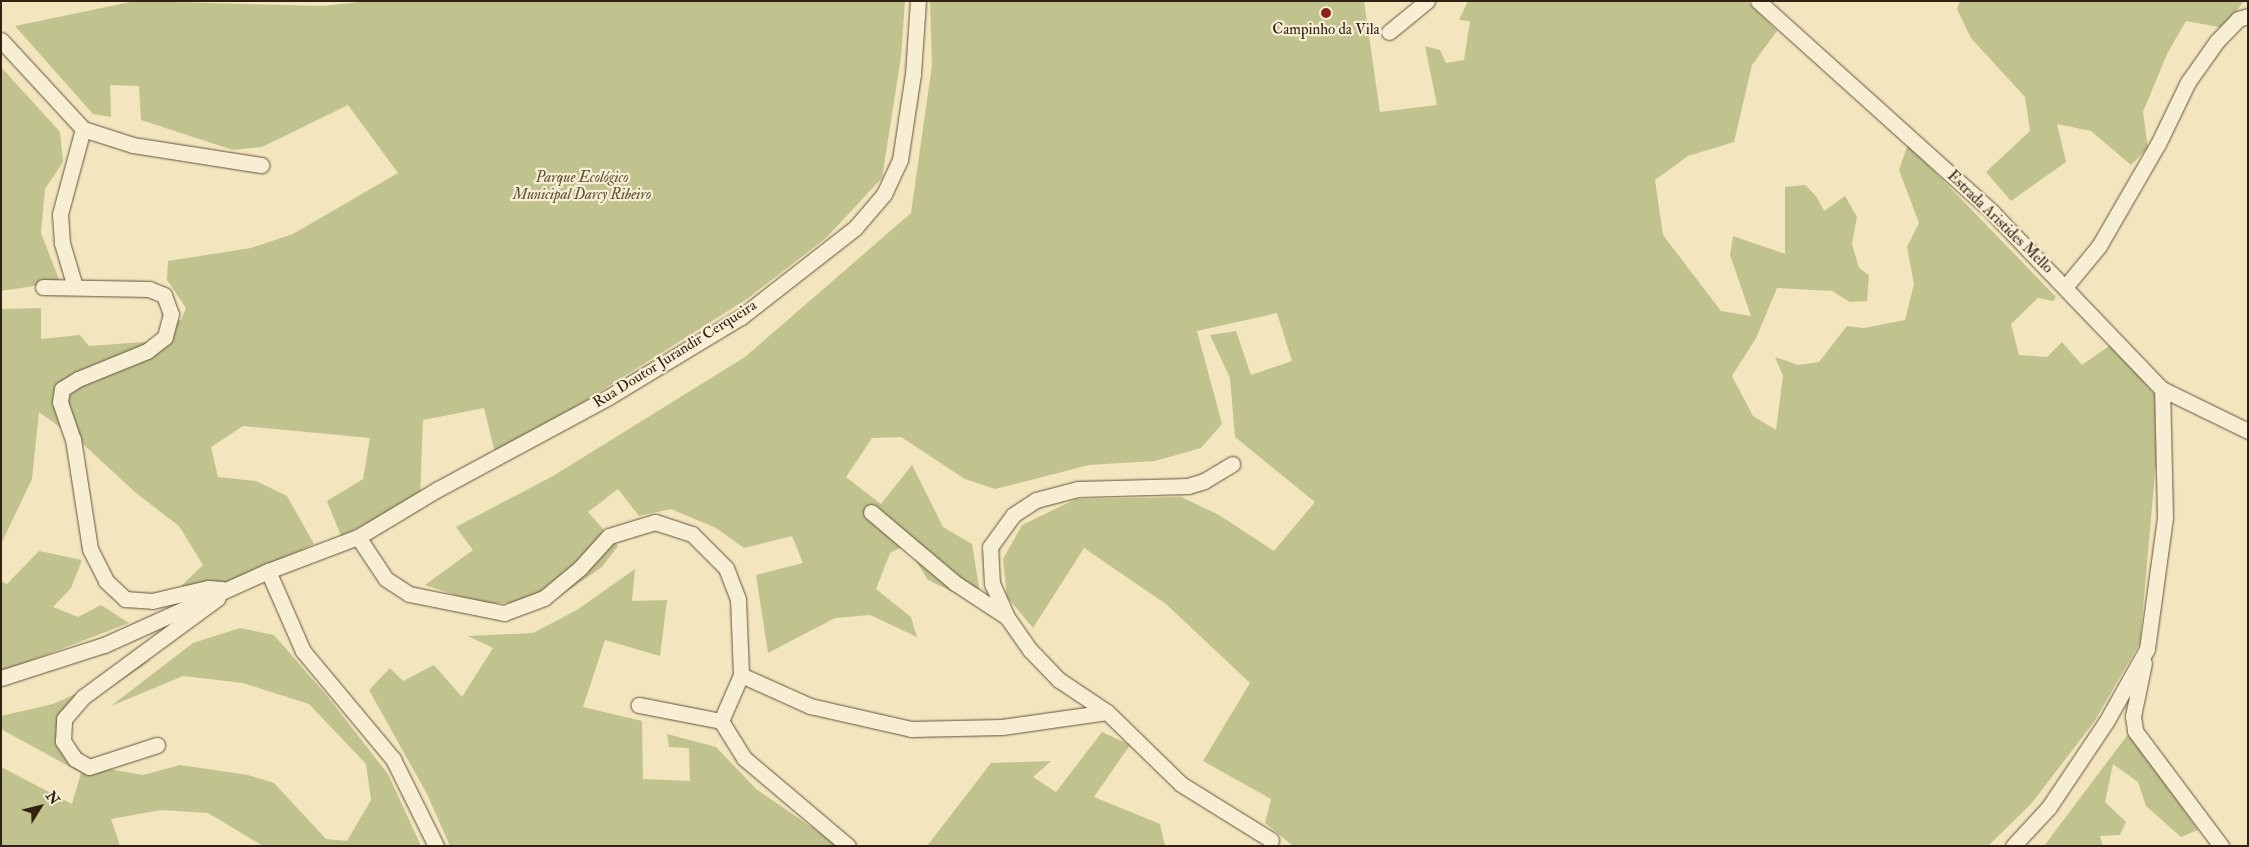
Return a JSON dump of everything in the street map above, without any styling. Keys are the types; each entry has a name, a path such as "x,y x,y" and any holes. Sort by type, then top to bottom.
{"street":[{"name":"Rua Doutor Jurandir Cerqueira","path":"1,678 104,644 268,571 358,537 438,489 607,398 741,317 855,228 884,194 900,160 913,74 918,1"},
{"path":"1389,32 1427,1"},
{"name":"Estrada Aristides Mello","path":"1758,1 1992,212 2066,286 2162,389 2248,431"},
{"path":"2066,286 2098,246 2158,144 2188,82 2217,41 2238,19 2248,16"},
{"path":"1,40 83,129 133,145 260,164"},
{"path":"76,287 62,243 60,214 83,129"},
{"path":"43,287 149,289 164,295 171,314 165,337 147,351 78,379 62,389 60,402 73,439 90,549 106,581 125,599 152,601 208,588 226,590"},
{"path":"2162,389 2165,517 2147,649 2133,716 2134,731 2221,846"},
{"path":"1232,464 1204,481 1188,486 1078,489 1036,500 1013,515 990,548 992,584 1007,617 1030,650 1059,680 1107,712 1181,784 1271,840"},
{"path":"870,512 955,583 1007,617"},
{"path":"358,537 386,580 409,594 504,613 544,598 580,568 609,536 656,522 692,534 726,568 738,599 741,675 721,721"},
{"path":"268,571 303,651 393,759 436,846"},
{"path":"158,745 89,767 75,759 63,741 64,719 83,697 210,606 226,590"},
{"path":"2013,846 2049,807 2106,722 2147,649"},
{"path":"741,675 810,706 911,729 1002,727 1107,712"},
{"path":"639,705 721,721 744,758 848,846"}],"green space":[{"name":"Parque Ecológico Municipal Darcy Ribeiro","path":"135,1 323,6 369,1 905,1 901,57 882,178 826,238 747,299 496,457 484,408 423,420 420,498 341,536 327,501 363,479 370,438 243,426 211,447 218,477 256,481 287,496 314,544 224,586 181,586 203,565 179,526 136,493 82,443 39,412 32,479 1,544 1,309 41,308 41,339 80,335 89,346 158,341 163,321 181,320 186,308 167,280 168,261 251,248 293,234 398,173 348,105 262,147 233,150 141,120 139,86 110,85 111,117 93,114 15,26"},
{"path":"930,1 1364,1 1380,112 1437,105 1425,46 1440,50 1446,63 1464,60 1470,21 1459,20 1468,1 1747,1 1777,31 1752,65 1734,142 1688,156 1655,180 1663,235 1721,311 1751,316 1730,255 1733,236 1785,254 1785,187 1805,185 1816,196 1824,211 1845,196 1857,217 1852,244 1859,268 1869,275 1867,301 1850,302 1832,291 1777,288 1756,338 1732,376 1753,416 1776,430 1783,376 1775,357 1798,365 1819,362 1847,326 1864,328 1905,320 1914,284 1907,247 1919,223 1899,170 1908,144 2056,297 2053,301 2038,298 2011,324 2019,355 2047,357 2062,342 2082,365 2112,344 2155,395 2156,462 2140,643 2094,722 2031,804 1988,846 1293,846 1265,823 1271,799 1203,761 1250,683 1166,604 1084,548 1033,628 1007,597 1003,559 1022,525 1076,499 1181,497 1219,515 1274,551 1315,502 1235,437 1230,378 1210,335 1236,331 1251,375 1292,361 1277,313 1197,331 1222,424 1201,448 1155,461 1089,465 995,489 965,479 901,437 872,438 846,477 881,504 912,465 943,527 972,544 982,606 928,580 906,545 890,553 876,589 911,617 917,637 870,615 835,618 768,653 756,575 803,563 792,536 744,548 716,528 671,509 639,516 618,489 588,512 618,546 602,567 562,595 517,603 480,603 425,585 473,550 456,527 553,476 745,357 911,213 932,65"},
{"path":"1960,1 2243,2 2224,28 2186,21 2167,54 2143,112 2148,148 2131,165 2091,131 2057,124 2066,162 2011,201 1986,172 2030,131 2025,97 1971,38 1957,9"},
{"path":"1,67 60,132 63,162 45,189 41,233 60,282 1,291"},
{"path":"39,551 82,560 71,588 53,607 78,617 101,605 129,623 1,672 1,581 7,584"},
{"path":"635,569 632,601 667,600 660,656 605,640 583,707 642,721 643,779 690,781 689,748 669,747 667,734 716,747 756,789 839,846 450,846 427,794 369,690 390,668 403,681 434,665 462,697 493,648 468,636 533,633 577,610"},
{"path":"240,628 274,635 328,697 388,774 421,846 263,846 208,813 161,810 111,819 120,846 1,846 1,767 72,804 81,773 1,729 1,716 53,704 153,659 77,710 68,736 92,766 143,775 180,765 248,775 274,783 326,839 347,841 371,800 366,764 309,704 243,683 183,676 111,706 193,643"},
{"path":"1102,732 1130,745 1094,797 1160,824 1165,846 927,846 991,763 1051,761 1033,777 1056,792"},
{"path":"2129,733 2198,830 2181,837 2146,806 2138,782 2113,764 2105,802 2126,822 2120,835 2100,836 2103,846 2044,846"}],"place":[{"name":"Campinho da Vila","path":"1326,13"}]}
